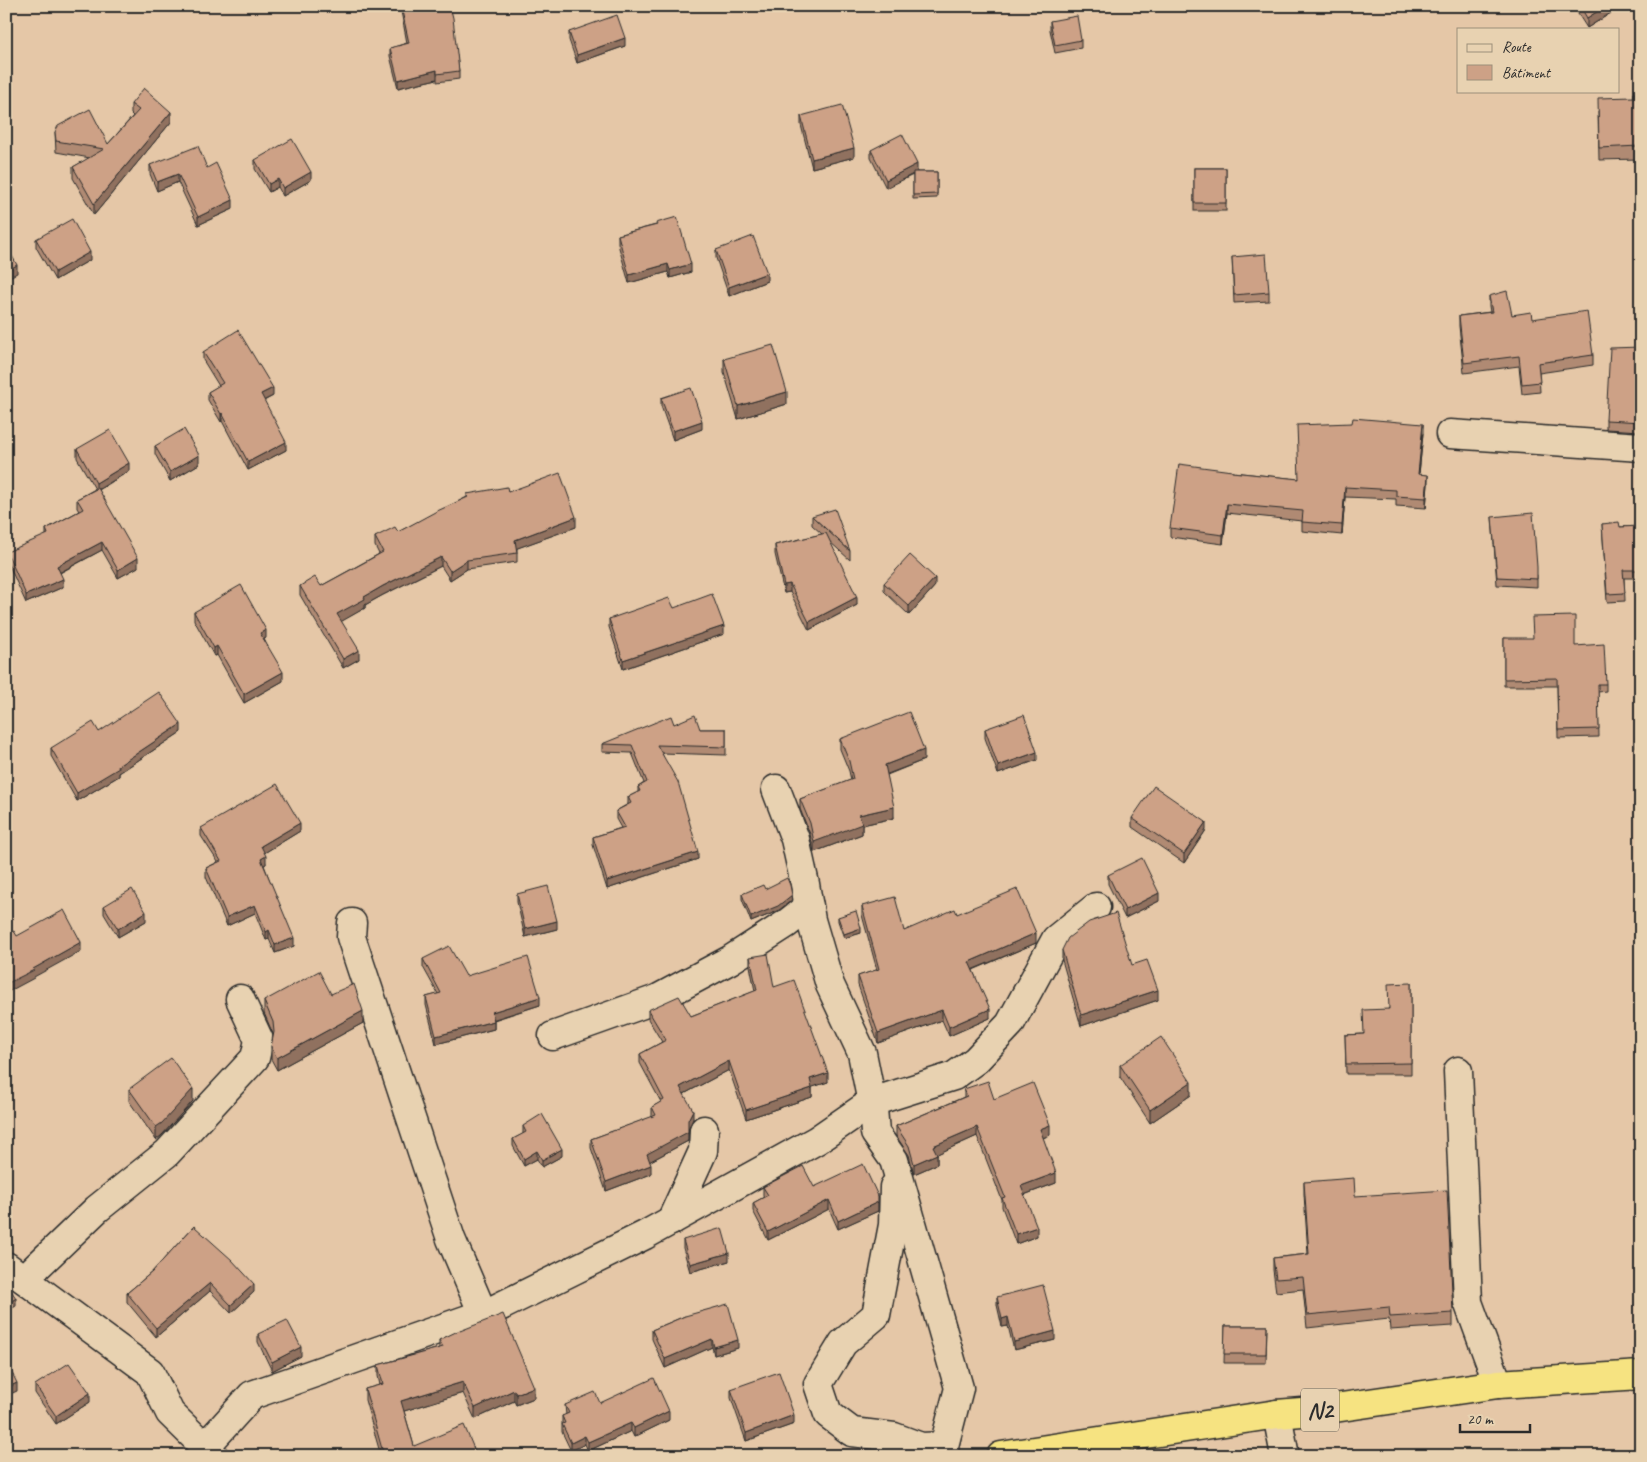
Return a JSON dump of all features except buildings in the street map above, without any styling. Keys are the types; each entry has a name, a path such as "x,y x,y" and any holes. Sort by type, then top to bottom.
{"highway":[{"name":"N2","path":"1000,1456 1277,1414 1314,1411 1498,1384 1641,1375"}],"street":[{"path":"1450,434 1641,447"},
{"path":"776,788 795,839 811,920 830,986 862,1053 872,1102 874,1133 894,1160 959,1388 944,1451 921,1448 894,1437 852,1432 828,1414 818,1384 843,1343 876,1315 893,1225 894,1160"},
{"path":"553,1036 657,999 730,960 786,924 809,906"},
{"path":"240,1000 259,1040 255,1058 167,1153 15,1273 150,1372 170,1413 210,1451 252,1396 483,1314 671,1221 817,1140 872,1102 954,1076 976,1060 1010,1024 1056,939 1096,907"},
{"path":"352,923 351,937 451,1239 483,1314"},
{"path":"1458,1071 1468,1302 1498,1384"},
{"path":"671,1221 703,1151 704,1130"},
{"path":"1277,1414 1285,1456"}]}
